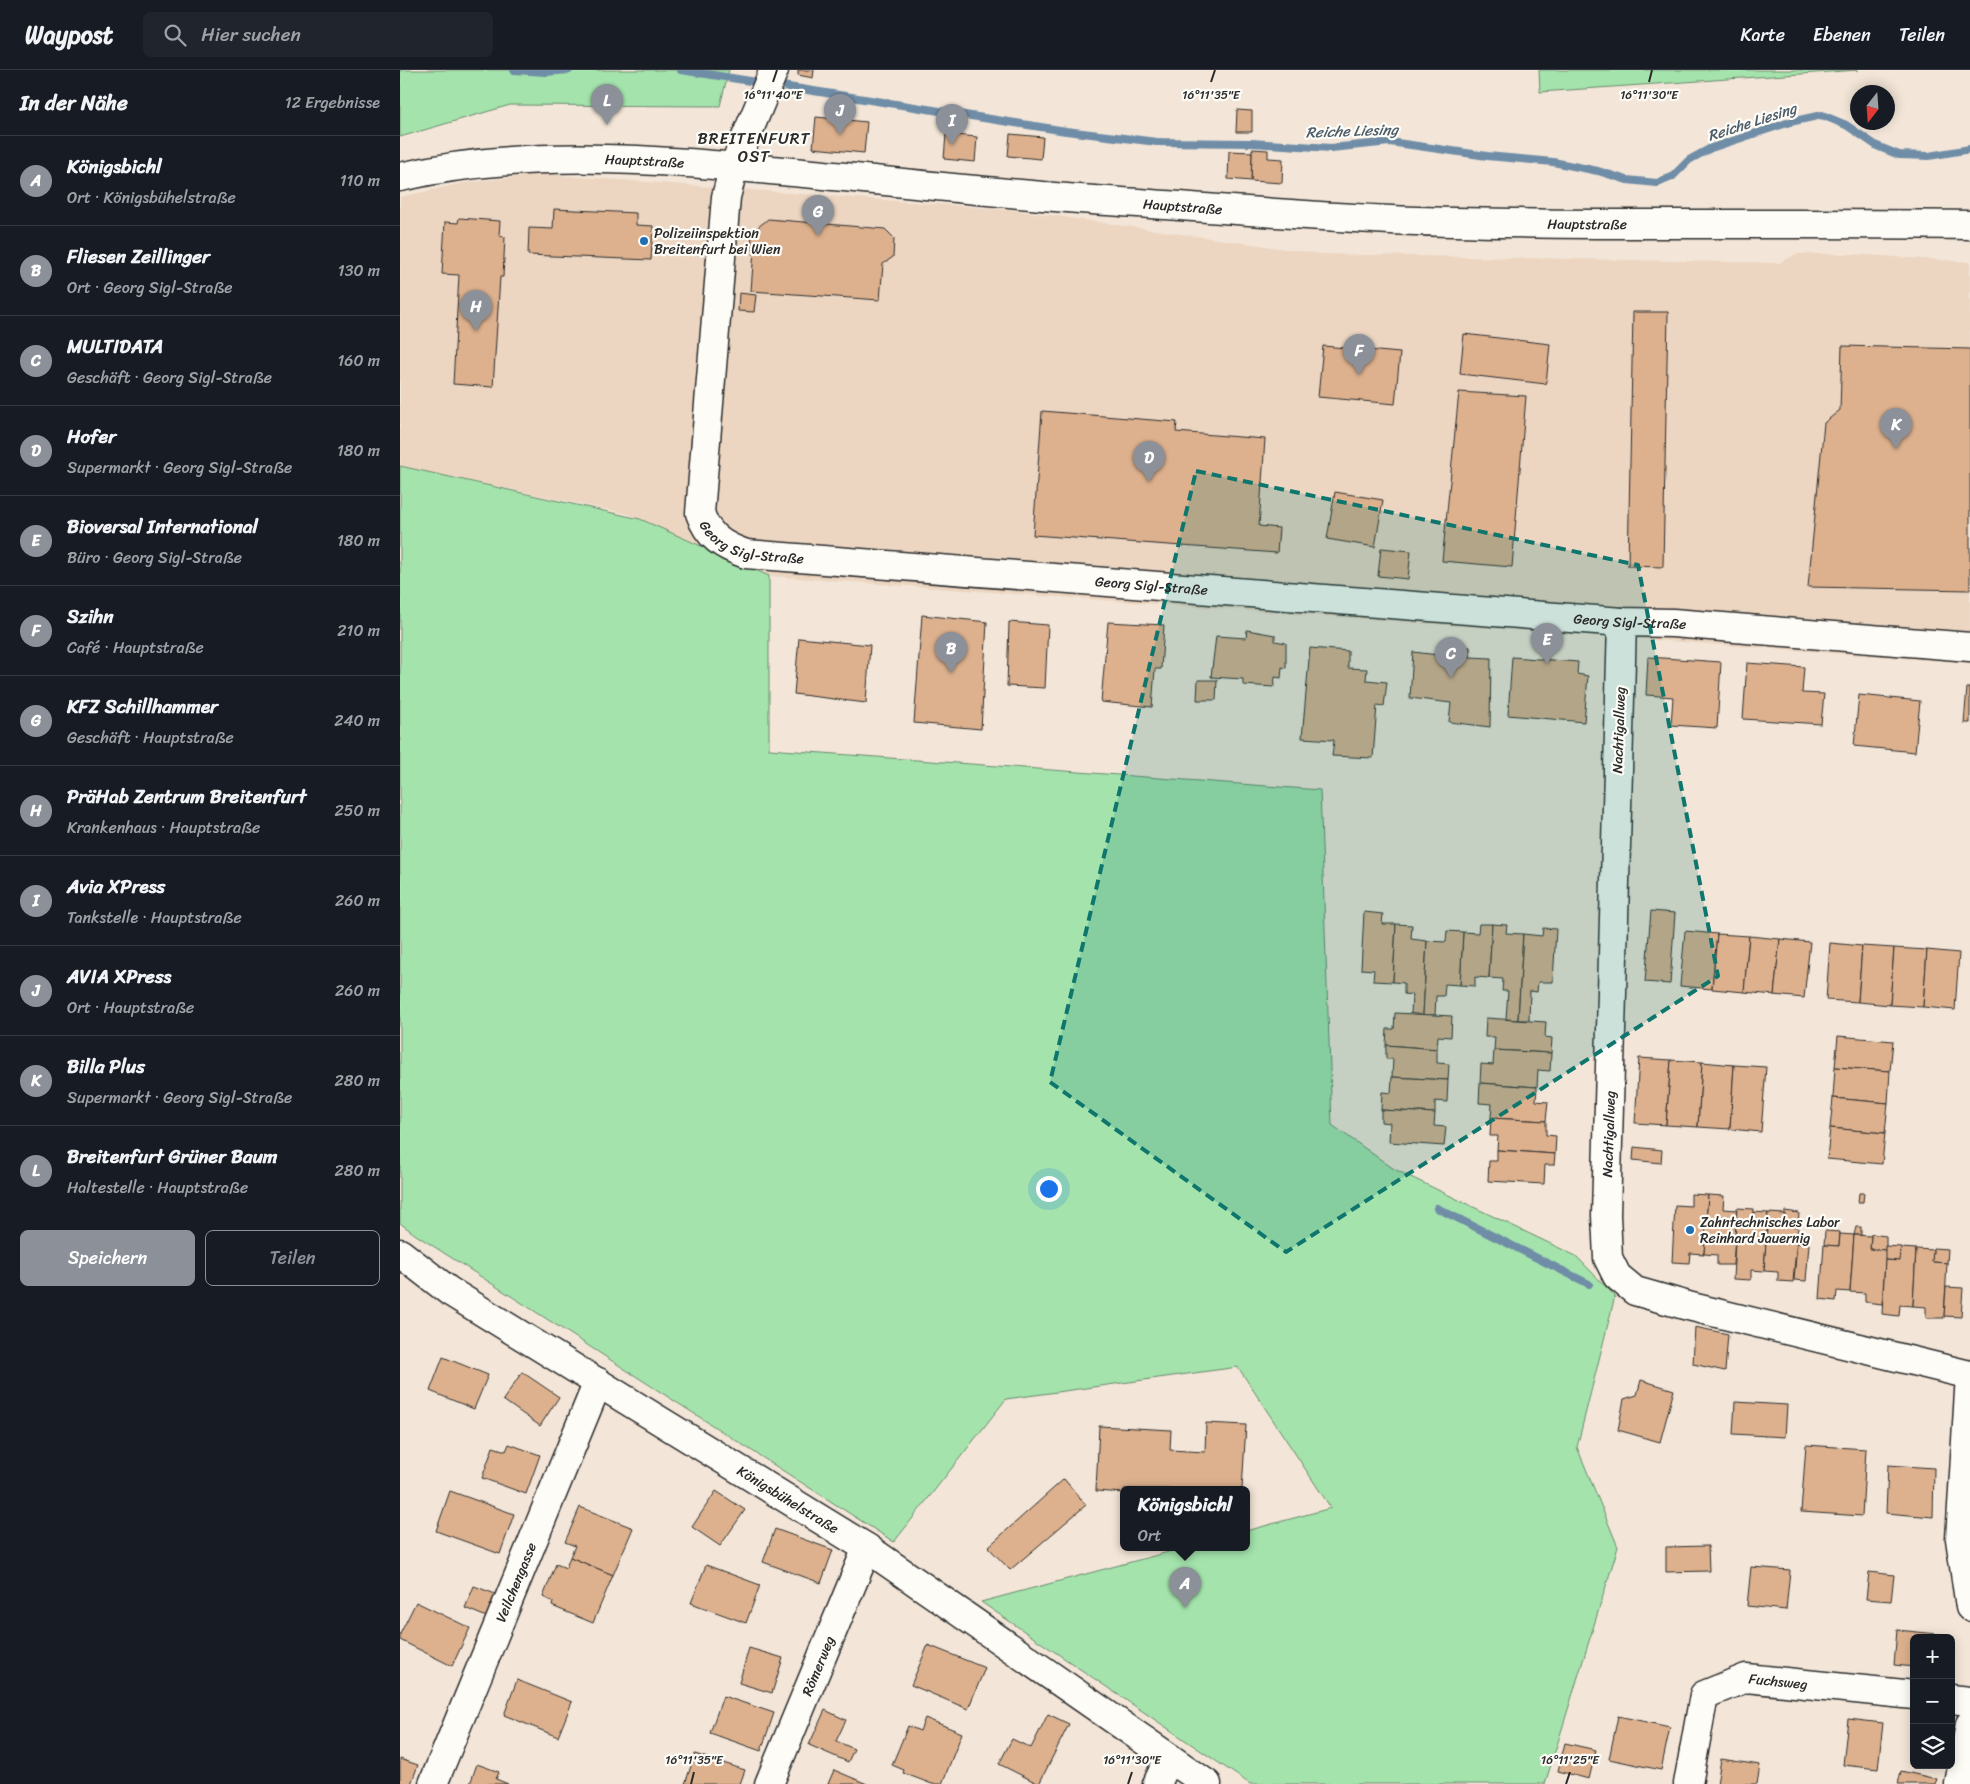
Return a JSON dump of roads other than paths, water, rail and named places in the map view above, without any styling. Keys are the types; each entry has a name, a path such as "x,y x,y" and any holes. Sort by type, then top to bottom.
{"street":[{"name":"Georg Sigl-Straße","path":"774,70 734,166 726,197 700,513 704,525 713,537 728,548 746,554 1970,647"},
{"name":"Hauptstraße","path":"400,177 488,162 602,157 734,166 1043,196 1414,221 1612,224 1809,222 1970,225"},
{"name":"Nachtigallweg","path":"1622,622 1606,1215 1608,1258 1617,1276 1635,1291 1688,1306 1970,1375"},
{"name":"Königsbühelstraße","path":"400,1253 449,1291 867,1548 1207,1784"},
{"path":"1970,1375 1960,1539 1970,1607"},
{"name":"Veilchengasse","path":"433,1784 598,1382"},
{"name":"Römerweg","path":"770,1784 867,1548"},
{"name":"Fuchsweg","path":"1688,1784 1704,1695 1746,1678 1910,1695"},
{"path":"1955,1699 1970,1701"},
{"path":"1959,1784 1970,1724"},
{"path":"1157,1784 1169,1758"}],"waterway":[{"name":"Reiche Liesing","path":"514,70 546,72 569,70"},
{"name":"Reiche Liesing","path":"681,70 1066,131 1157,142 1251,143 1331,148 1390,142 1487,156 1553,162 1598,171 1627,180 1657,183 1672,177 1689,160 1711,148 1790,122 1822,115 1846,125 1877,146 1899,155 1929,156 1970,149"},
{"path":"1437,1208 1589,1284"}],"place":[{"name":"Breitenfurt Grüner Baum","path":"607,125"},
{"name":"AVIA XPress","path":"840,135"},
{"name":"Avia XPress","path":"952,145"},
{"name":"KFZ Schillhammer","path":"818,236"},
{"name":"Polizeiinspektion Breitenfurt bei Wien","path":"644,241"},
{"name":"PräHab Zentrum Breitenfurt","path":"476,331"},
{"name":"Szihn","path":"1359,375"},
{"name":"Billa Plus","path":"1896,449"},
{"name":"Hofer","path":"1149,482"},
{"name":"Bioversal International","path":"1547,664"},
{"name":"Fliesen Zeillinger","path":"951,673"},
{"name":"MULTIDATA","path":"1451,678"},
{"name":"Zahntechnisches Labor Reinhard Jauernig","path":"1690,1230"},
{"name":"Königsbichl","path":"1185,1608"}],"district":[{"name":"BREITENFURT OST","path":"754,147"}]}
